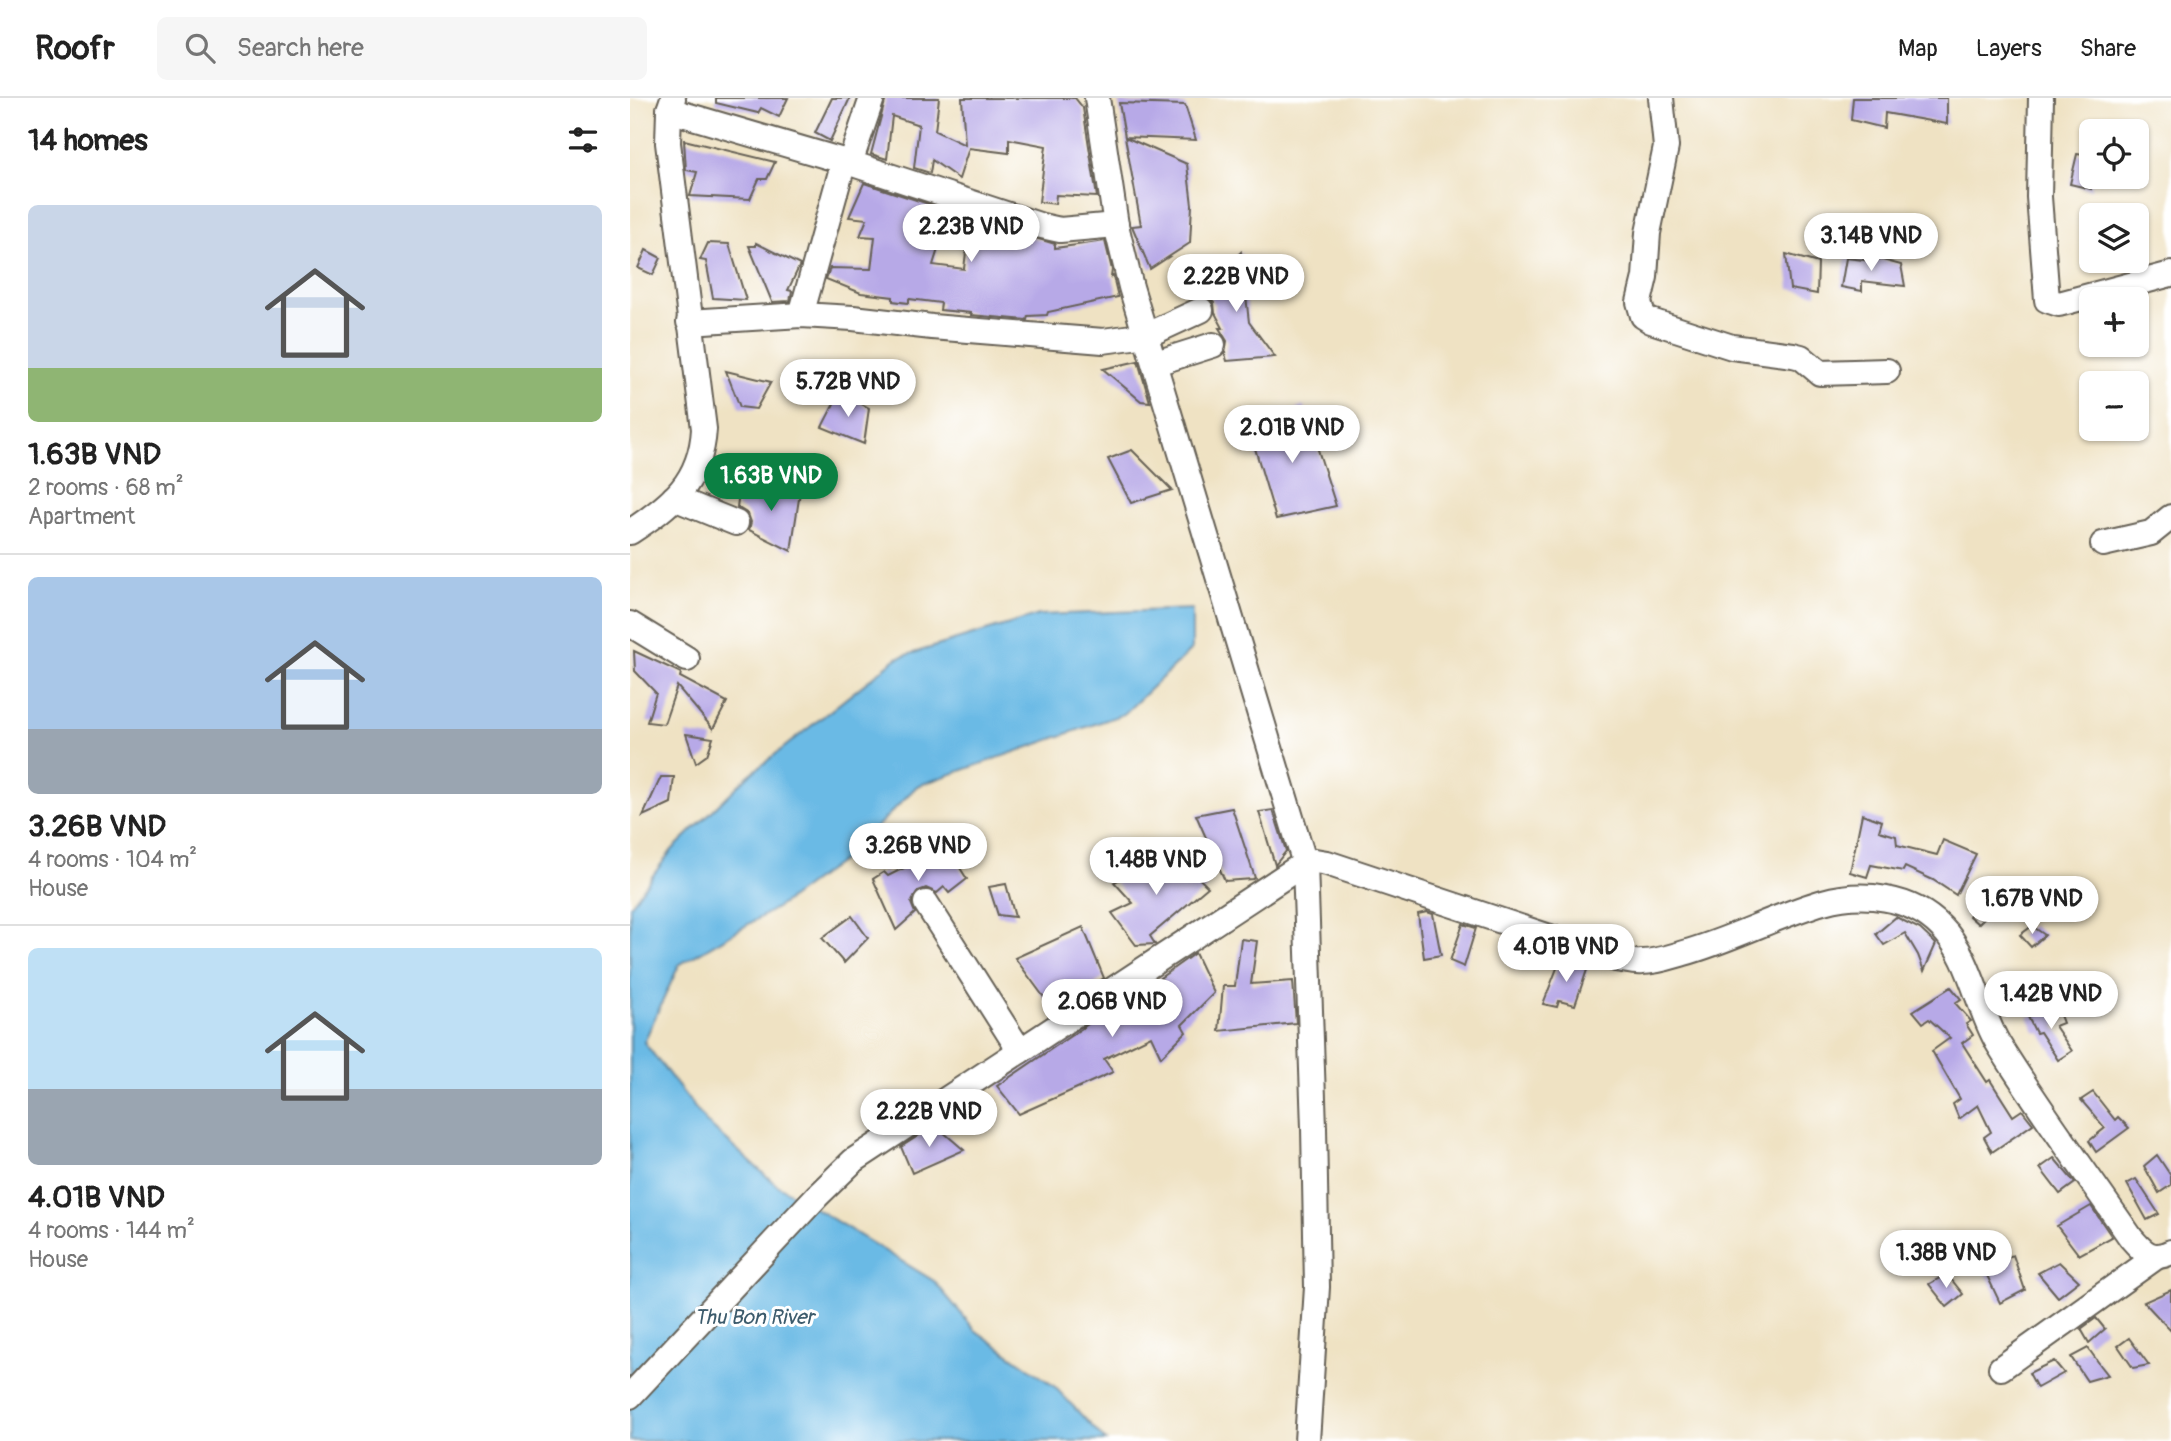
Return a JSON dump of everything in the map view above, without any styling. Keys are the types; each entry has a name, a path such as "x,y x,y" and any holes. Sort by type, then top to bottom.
{"street":[{"path":"801,315 847,162 872,98"},
{"path":"1097,98 1116,225 1131,287 1156,363 1304,864 1317,1287 1307,1441"},
{"path":"1661,98 1667,147 1648,233 1645,277 1639,302 1643,316 1732,347 1793,355 1820,373 1887,371"},
{"path":"2041,98 2039,197 2047,300 2059,304 2171,274"},
{"path":"630,532 660,512 674,498 695,469 703,450 704,429 668,142 671,104 1042,226 1060,230 1116,225"},
{"path":"689,322 801,315 1104,341 1147,335 1201,310"},
{"path":"1156,363 1213,345"},
{"path":"674,498 736,523"},
{"path":"2104,544 2151,533 2171,517"},
{"path":"630,624 687,659"},
{"path":"630,1396 853,1161 1304,864 1315,862 1327,863 1616,959 1642,962 1662,960 1716,944 1800,909 1834,899 1856,895 1887,898 1917,910 1942,927 1957,949 1998,1043 2131,1238 2148,1255 2167,1254"},
{"path":"926,903 1020,1051"},
{"path":"2001,1368 2167,1254"}],"water":[{"name":"Thu Bon River","path":"1192,609 1192,649 1124,714 917,786 848,856 781,905 679,965 644,1042 706,1122 774,1183 934,1281 975,1330 1054,1386 1106,1441 630,1441 630,906 672,850 748,776 897,658 1039,615"}],"building":[{"path":"716,98 788,98 779,117 761,108 758,113 716,103"},
{"path":"832,98 850,98 830,141 815,133"},
{"path":"886,98 939,98 935,131 965,145 962,98 1075,98 1083,108 1097,197 1056,195 1055,204 1039,202 1046,146 1009,139 1009,153 969,148 959,179 932,160 930,173 914,168 919,125 892,116 887,159 871,154"},
{"path":"1853,98 1947,98 1947,124 1885,113 1884,128 1851,120"},
{"path":"1119,103 1185,105 1196,140 1125,137"},
{"path":"1125,137 1187,164 1192,205 1190,243 1150,269 1132,226 1141,225"},
{"path":"684,140 775,162 767,179 759,179 750,199 690,196 697,172 686,170"},
{"path":"2077,154 2079,154 2079,186 2070,184"},
{"path":"864,183 950,211 933,265 964,269 969,227 986,223 1055,244 1055,248 1105,241 1112,270 1111,277 1113,276 1118,297 1048,312 1047,315 1028,316 1027,320 940,310 941,303 909,299 909,303 893,301 893,297 861,293 826,279 830,268 871,269 875,237 860,236 867,219 849,217"},
{"path":"708,243 729,244 746,300 713,298 706,261 700,260"},
{"path":"756,243 800,265 788,290 792,291 790,301 772,302 749,246 756,246"},
{"path":"646,250 661,258 653,275 638,268"},
{"path":"1241,252 1249,322 1275,357 1227,361 1227,341 1219,328 1223,328 1215,313 1214,303 1203,290"},
{"path":"1786,254 1818,263 1817,294 1790,289"},
{"path":"1864,255 1901,265 1905,286 1862,281 1862,291 1841,287 1846,258 1865,260"},
{"path":"1138,361 1150,402 1141,401 1103,369"},
{"path":"726,371 771,382 756,409 740,407"},
{"path":"840,392 869,408 864,444 822,427"},
{"path":"1304,406 1336,506 1276,519 1249,428"},
{"path":"1132,450 1172,490 1131,503 1108,459"},
{"path":"740,485 800,492 791,551 749,530 751,522 748,514 737,507"},
{"path":"634,651 681,673 680,677 727,702 713,729 677,686 664,724 647,722 656,693 635,671"},
{"path":"686,734 713,738 707,755 696,763"},
{"path":"661,777 674,777 671,803 643,816"},
{"path":"1232,808 1255,878 1253,879 1225,881 1196,815"},
{"path":"1273,810 1286,851 1275,865 1259,812"},
{"path":"1862,814 1882,821 1879,831 1896,836 1897,845 1937,855 1943,840 1976,854 1956,895 1905,867 1903,871 1871,865 1867,877 1850,872"},
{"path":"948,849 967,879 949,893 944,887 937,893 926,888 918,891 911,903 915,913 896,930 873,879 884,872 888,876 922,859 921,857"},
{"path":"1174,854 1208,887 1150,936 1155,944 1136,945 1112,913 1133,903 1114,882"},
{"path":"1006,884 1015,917 998,915 989,887"},
{"path":"1986,890 2000,901 1978,924 1969,916"},
{"path":"1418,914 1433,914 1441,955 1424,958"},
{"path":"852,916 868,938 844,963 822,938"},
{"path":"1896,917 1920,929 1936,944 1924,971 1905,933 1884,945 1876,934"},
{"path":"1463,924 1476,928 1464,967 1450,961"},
{"path":"2032,926 2045,935 2031,947 2020,935"},
{"path":"1083,927 1104,978 1081,993 1049,1004 1015,958"},
{"path":"1241,939 1257,941 1251,984 1293,981 1296,1023 1219,1031 1223,986 1235,986"},
{"path":"1195,953 1214,993 1182,1025 1186,1032 1161,1057 1151,1036 1104,1059 1113,1072 1019,1114 997,1086 1113,1007 1167,988 1160,978"},
{"path":"1561,958 1588,967 1575,1005 1559,1001 1557,1007 1543,1004"},
{"path":"1951,987 1961,999 1955,1003 1971,1021 1966,1024 1973,1035 1962,1043 2013,1116 2022,1110 2033,1124 1992,1152 1984,1137 1991,1132 1978,1105 1959,1119 1953,1104 1960,1099 1932,1051 1950,1038 1929,1019 1923,1023 1913,1011"},
{"path":"2056,1005 2063,1023 2055,1026 2072,1051 2058,1060 2040,1032 2036,1033 2028,1017"},
{"path":"2093,1092 2115,1120 2118,1117 2129,1128 2096,1152 2089,1141 2105,1128 2081,1100"},
{"path":"935,1125 964,1150 912,1173 901,1147"},
{"path":"2157,1155 2171,1176 2171,1185 2159,1193 2144,1166"},
{"path":"2054,1158 2075,1183 2060,1194 2040,1168"},
{"path":"2136,1179 2159,1214 2147,1220 2127,1184"},
{"path":"2091,1206 2112,1237 2079,1255 2057,1226"},
{"path":"2013,1255 2025,1290 2000,1303 1983,1267"},
{"path":"2059,1262 2079,1281 2058,1297 2038,1273"},
{"path":"1947,1274 1963,1294 1947,1307 1929,1284"},
{"path":"2171,1290 2171,1331 2144,1302"},
{"path":"2096,1318 2105,1329 2089,1343 2081,1329"},
{"path":"2129,1338 2149,1365 2133,1368 2118,1346"},
{"path":"2088,1348 2108,1375 2087,1381 2071,1357"},
{"path":"2054,1361 2064,1373 2037,1388 2029,1373"}]}
